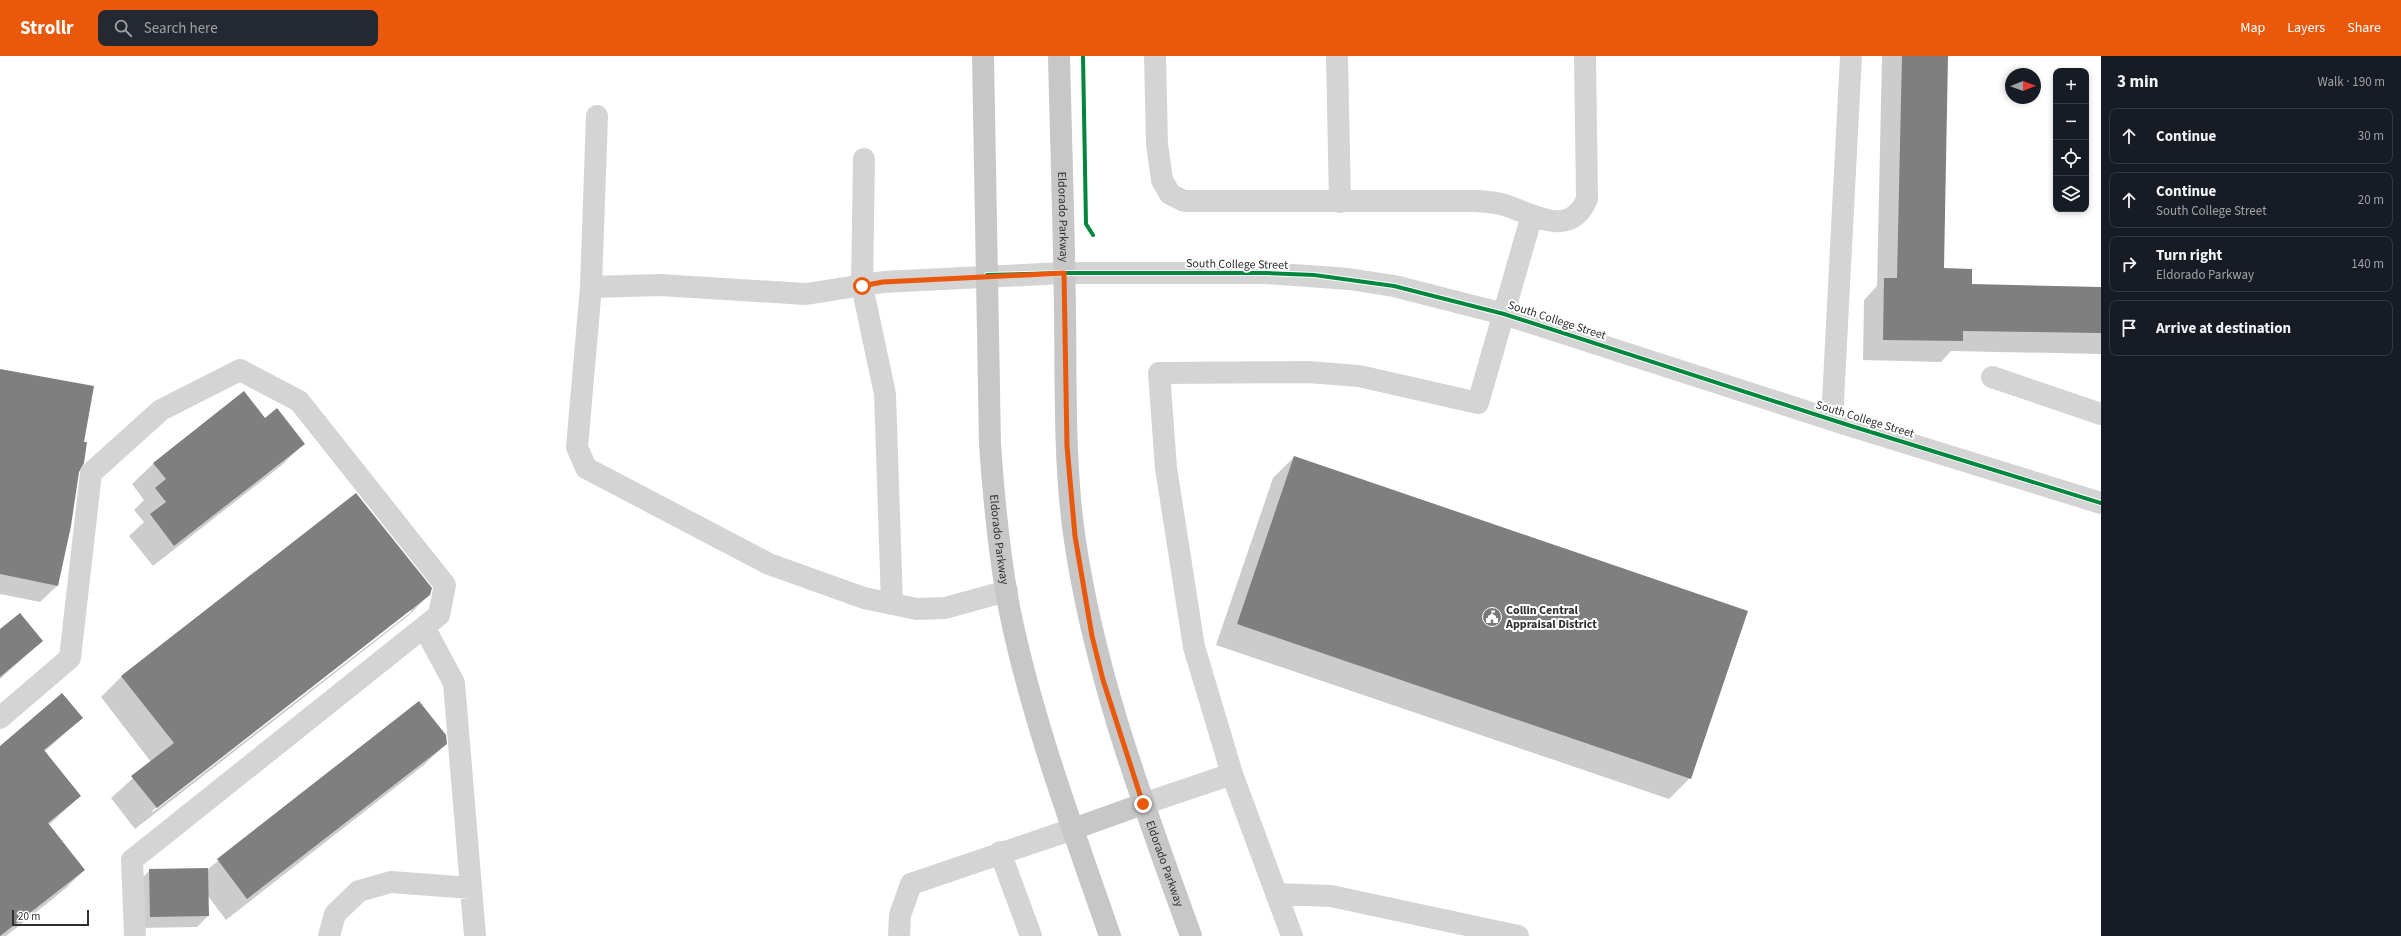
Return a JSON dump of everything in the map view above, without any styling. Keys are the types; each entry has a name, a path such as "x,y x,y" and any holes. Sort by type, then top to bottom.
{"main road":[{"name":"Eldorado Parkway","path":"983,56 990,444 994,505 1007,591 1039,729 1110,936"},
{"name":"Eldorado Parkway","path":"1059,56 1067,446 1075,536 1092,636 1102,673 1143,804 1191,936"},
{"path":"1073,829 1143,804"}],"street":[{"path":"1155,56 1157,144 1162,180 1170,194 1184,201 1477,201 1501,204 1549,221 1566,221 1582,211 1586,199 1585,56"},
{"path":"1337,56 1340,202"},
{"path":"1832,420 1851,56"},
{"path":"597,116 591,287 577,447 586,468 769,564 864,598 917,609 945,608 1007,591"},
{"path":"864,159 862,286 885,394 892,603"},
{"path":"1292,936 1232,774 1194,647 1166,468 1159,374 1308,372 1359,376 1478,403 1532,215"},
{"name":"South College Street","path":"591,287 660,285 806,294 883,282 987,275 1064,273 1314,275 1394,286 1504,314 1832,420 2101,503"},
{"path":"0,718 70,658 91,473 161,410 240,370 299,401 445,585 439,615 132,860 135,936"},
{"path":"1992,377 2101,414"},
{"path":"424,627 454,683 475,936"},
{"path":"1143,804 1232,774"},
{"path":"899,936 900,915 911,884 1000,852 1073,829"},
{"path":"1000,852 1031,936"},
{"path":"328,936 335,914 359,892 391,882 471,888"},
{"path":"1276,894 1331,896 1518,936"}],"building":[{"path":"1902,56 1948,56 1944,268 1972,269 1972,284 2101,287 2101,333 1963,331 1963,341 1883,340 1884,278 1897,278"},
{"path":"0,369 94,386 84,442 87,442 84,463 79,472 71,526 58,586 0,574"},
{"path":"244,391 265,418 277,408 305,444 174,546 150,514 166,502 155,488 166,479 153,463"},
{"name":"Collin Central Appraisal District","path":"1294,456 1748,611 1691,779 1237,624"},
{"path":"356,493 432,588 430,595 157,808 131,776 174,743 121,676"},
{"path":"20,613 43,641 0,677 0,629"},
{"path":"62,693 83,718 44,750 81,796 48,823 85,870 0,936 0,746"},
{"path":"419,701 446,735 447,744 247,899 217,859"},
{"path":"208,868 209,916 150,917 149,869"}],"cycle path":[{"path":"1083,56 1086,224 1093,235"},
{"path":"987,275 1064,273 1266,273 1314,275 1394,286 1504,314 1848,425 2101,503"}],"place":[{"name":"Collin Central Appraisal District","path":"1492,617"}],"route":[{"path":"862,286 883,282 987,275 1064,273 1067,446 1069,493 1075,536 1092,636 1103,680 1143,804"}]}
